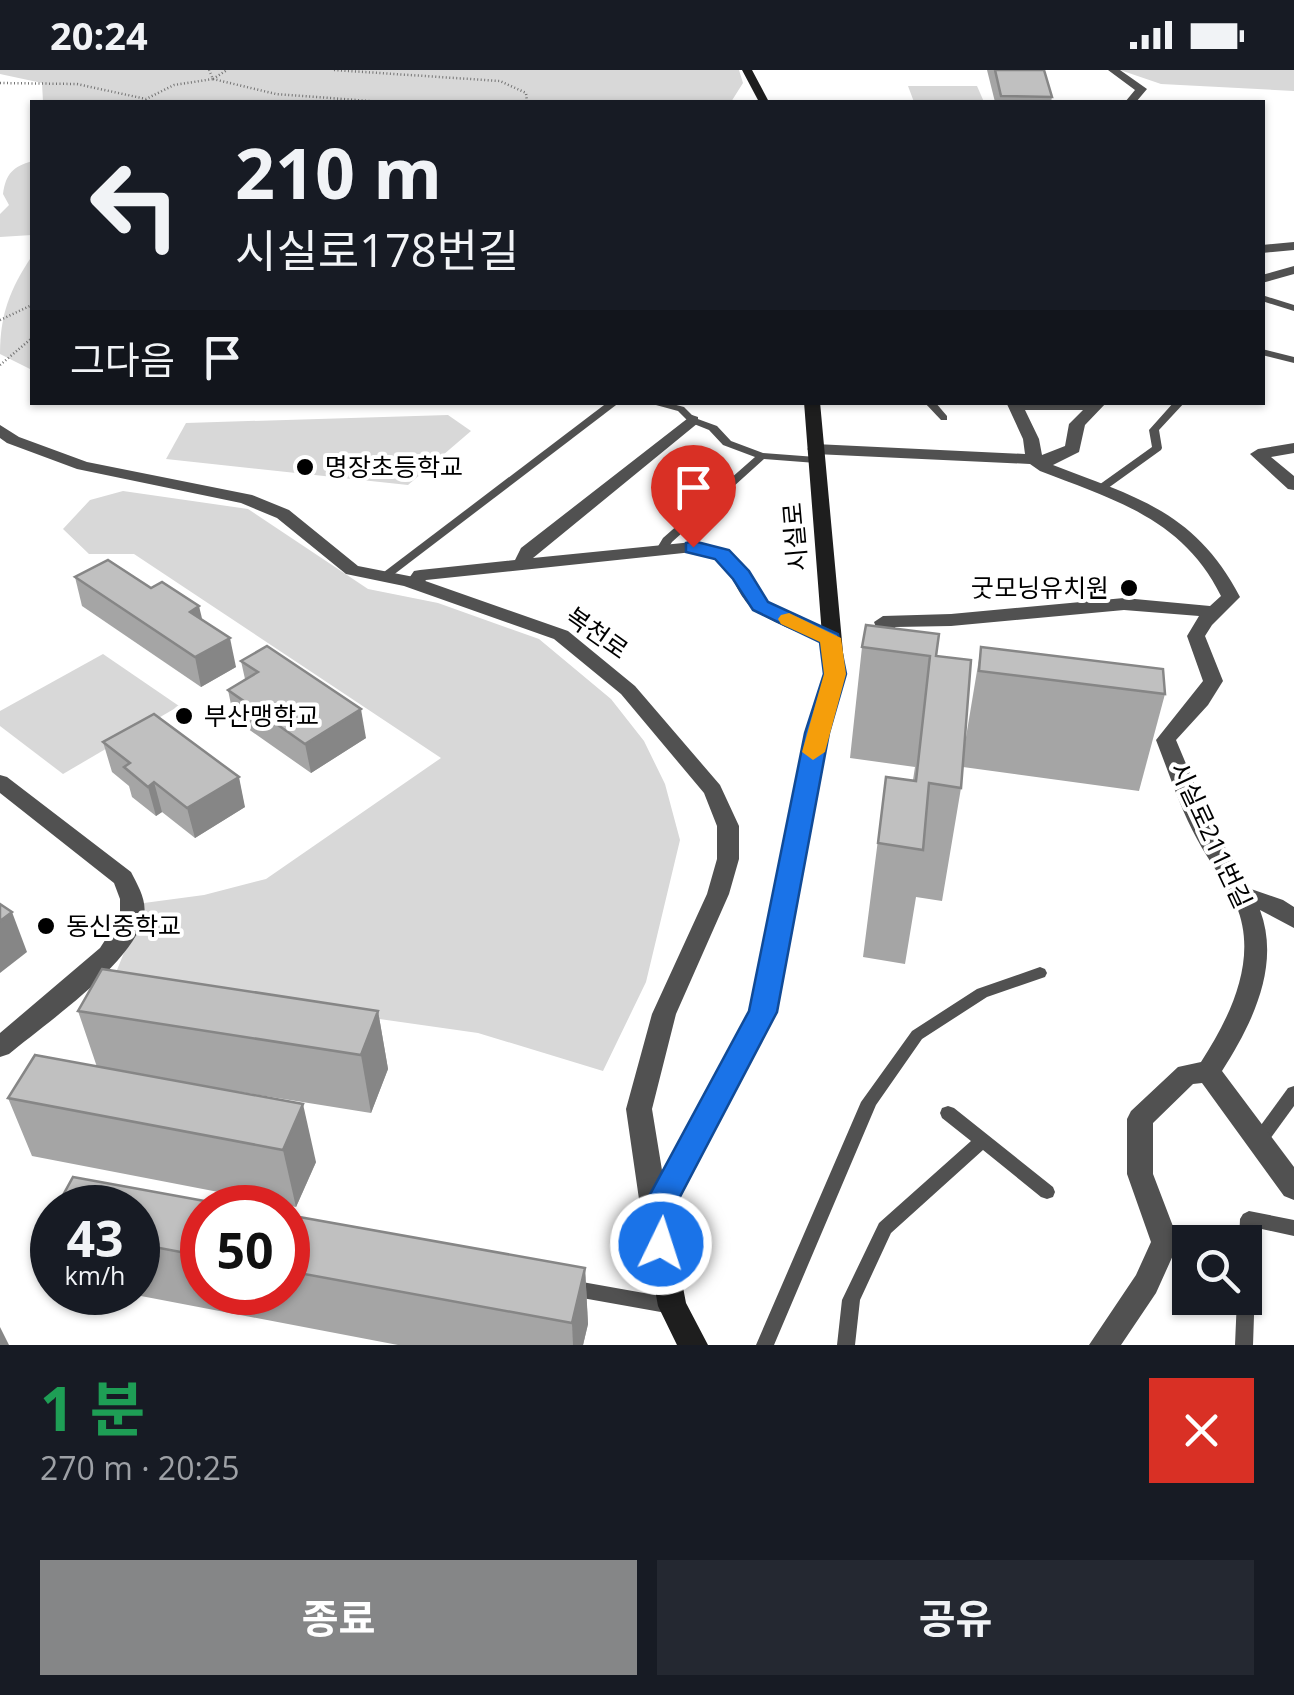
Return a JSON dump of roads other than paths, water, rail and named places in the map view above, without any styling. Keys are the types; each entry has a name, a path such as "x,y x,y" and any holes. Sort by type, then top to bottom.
{"main road":[{"path":"747,70 763,100"},
{"name":"시실로","path":"655,1213 763,1012 817,733 835,674 812,405"},
{"path":"655,1213 672,1306 693,1345"}],"street":[{"path":"1113,70 1142,89 1132,100"},
{"path":"1265,249 1294,246"},
{"path":"1265,277 1294,270"},
{"path":"1014,405 1031,439 1034,459"},
{"path":"816,454 1048,462 1074,449 1077,424 1097,405"},
{"path":"521,566 527,552 692,420"},
{"name":"복천로","path":"4,436 83,466 246,498 283,514 352,570 414,584 561,635 628,690 713,790 728,826 728,859 718,894 664,1014 639,1109 655,1213"},
{"path":"1294,448 1258,454 1294,485"},
{"name":"시실로211번길","path":"1034,459 1046,468 1146,506 1205,550 1230,596 1196,636 1213,681 1201,705 1157,738 1207,837 1242,895 1255,944 1251,994 1230,1039 1208,1072"},
{"path":"414,584 420,575 693,547 722,554 760,606 830,638"},
{"path":"904,672 883,622 951,620 1124,604 1214,612"},
{"path":"0,782 123,878 133,898 131,922 104,959 0,1048"},
{"path":"1242,895 1292,916"},
{"path":"1108,1344 1146,1284 1165,1242 1140,1174 1140,1119 1187,1074 1208,1072 1294,1188"}],"lane":[{"path":"1265,299 1294,308"},
{"path":"1265,353 1294,360"},
{"path":"384,577 610,405"},
{"path":"663,405 681,409 692,420 712,428 727,443 762,456 816,454"},
{"path":"932,405 944,418"},
{"path":"1100,489 1157,448 1154,430 1177,405"},
{"path":"663,548 667,540 762,456"},
{"path":"765,1345 869,1102 917,1034 982,994 1040,973"},
{"path":"1259,1140 1294,1093"},
{"path":"948,1112 1047,1192"},
{"path":"846,1345 851,1300 885,1228 981,1142"},
{"path":"1244,1345 1250,1219 1294,1228"},
{"path":"556,1285 672,1306"}],"place":[{"name":"명장초등학교","path":"305,467"},
{"name":"굿모닝유치원","path":"1129,588"},
{"name":"부산맹학교","path":"184,716"},
{"name":"동신중학교","path":"46,926"}]}
